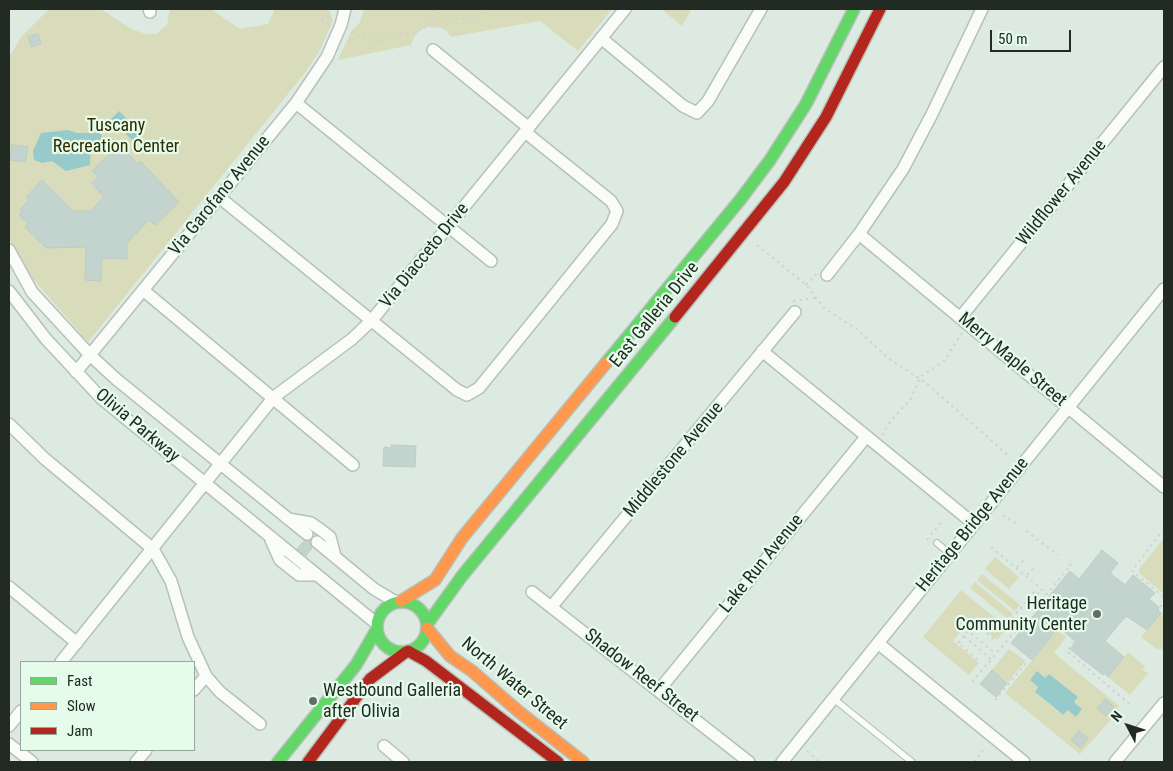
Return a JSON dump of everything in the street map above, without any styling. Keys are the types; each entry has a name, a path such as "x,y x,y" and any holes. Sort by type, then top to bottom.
{"main road":[{"name":"East Galleria Drive","path":"398,602 435,580 462,538 740,200 806,104 854,9"},
{"name":"East Galleria Drive","path":"428,625 462,576 747,230 784,182 830,109 860,53 880,9"},
{"path":"278,762 356,665 377,626 382,611 398,602 413,603 420,608 428,625 424,640 370,679 308,762"},
{"name":"North Water Street","path":"428,625 450,656 472,671 518,711 583,762"},
{"path":"377,626 382,642 388,648 395,651 407,651"},
{"name":"North Water Street","path":"407,651 426,661 558,762"}],"street":[{"name":"Via Garofano Avenue","path":"76,372 296,103 327,57 341,25 345,9"},
{"name":"Via Diacceto Drive","path":"62,661 274,397 352,339 372,320 625,9"},
{"path":"601,38 683,106 697,112 708,101 761,9"},
{"path":"822,274 859,234 902,169 932,114 982,9"},
{"path":"219,197 457,390 467,395 479,388 612,224 617,211 611,200 433,50"},
{"name":"Wildflower Avenue","path":"960,318 1164,67"},
{"path":"296,103 490,261"},
{"name":"Merry Maple Street","path":"859,234 1164,487"},
{"name":"Olivia Parkway","path":"9,250 32,292 90,355 116,379 220,465 307,534"},
{"name":"Heritage Bridge Avenue","path":"782,762 1164,289"},
{"name":"Olivia Parkway","path":"9,290 12,303 101,398 270,538 280,560 299,575 317,575 377,626"},
{"path":"143,290 274,397 353,465"},
{"path":"12,303 32,292"},
{"name":"Middlestone Avenue","path":"552,606 762,352 792,308"},
{"path":"762,352 974,524"},
{"path":"9,424 45,460 153,549 171,581 188,637 206,676 220,692 260,724"},
{"name":"Lake Run Avenue","path":"659,690 866,438"},
{"name":"Olivia Parkway","path":"287,518 311,523 330,537 334,556"},
{"path":"316,542 379,592 398,602"},
{"path":"9,587 77,643"},
{"name":"Shadow Reef Street","path":"532,592 749,762"},
{"path":"879,644 1024,762"},
{"path":"195,689 206,676"},
{"path":"1115,762 1164,702"},
{"path":"9,726 20,712"},
{"path":"9,744 32,762"},
{"path":"384,746 403,762"},
{"path":"136,762 145,751"}],"lane":[{"path":"937,542 950,554"},
{"path":"834,699 912,762"}],"path":[{"path":"351,32 372,41 386,40 404,33 412,34 429,24 434,12 433,9"},
{"path":"434,12 449,18 462,19 476,17 487,9"},
{"path":"757,245 806,285 824,308 858,330 888,358 919,378 1010,457"},
{"path":"806,285 822,274"},
{"path":"792,308 797,299 816,298"},
{"path":"881,437 892,419 910,400 919,378 944,361 962,333"},
{"path":"1003,515 1016,523"},
{"path":"927,540 941,522"},
{"path":"1164,529 1132,570 1164,597"},
{"path":"1026,531 1058,555"},
{"path":"991,547 1047,594"},
{"path":"1016,568 1024,560"},
{"path":"972,682 1016,630 1008,623 1035,591 1044,598 1071,565 1068,563"},
{"path":"1026,576 1034,568"},
{"path":"1160,607 1164,602"},
{"path":"979,661 958,643 975,623 996,640"},
{"path":"968,631 996,654"},
{"path":"964,636 992,659"},
{"path":"1074,642 1067,651 1133,707"},
{"path":"995,700 1026,663"},
{"path":"974,762 983,750"},
{"path":"807,752 820,762"}],"green space":[{"name":"Tuscany Recreation Center","path":"49,9 101,9 131,29 146,34 156,34 167,25 170,9 211,9 240,29 268,24 275,9 329,9 333,21 320,50 304,74 88,342 33,279 9,239 9,57 22,36"},
{"path":"364,9 612,9 578,51 540,21 451,37 447,31 441,28 428,27 420,30 414,37 411,45 338,60 351,32 360,22"},
{"path":"661,9 692,9 682,26"},
{"path":"1164,538 1164,594 1140,574 1139,569"},
{"path":"995,557 1019,577 1009,589 985,569"},
{"path":"982,574 1020,605 1015,611 977,580"},
{"path":"975,582 1013,614 1008,619 970,588"},
{"path":"961,590 1007,628 997,640 972,619 953,641 979,663 969,675 923,637"},
{"path":"1161,613 1164,615 1164,651 1160,648 1158,650 1141,637"},
{"path":"1057,630 1066,637 1054,653 1119,706 1110,718 1111,720 1080,754 1005,693","holes":["1037,672 1045,678 1049,674 1078,697 1074,702 1082,709 1068,710 1063,715 1054,709 1035,691 1038,687 1030,680"]},
{"path":"1009,649 1025,661 1008,682 992,670"},
{"path":"1128,652 1145,666 1142,669 1148,673 1130,695 1108,677"}],"water":[{"path":"119,111 143,135 135,143 111,119"},
{"path":"68,130 77,133 100,133 102,135 101,142 93,146 91,150 90,165 66,171 52,161 42,163 34,160 33,151 41,133"},
{"path":"1037,671 1045,678 1049,674 1078,697 1074,702 1082,709 1076,717 1068,710 1063,715 1035,692 1038,687 1030,680"}],"building":[{"path":"38,34 41,44 31,47 28,36"},
{"path":"12,145 28,147 25,162 10,160"},
{"path":"119,145 138,164 140,161 179,202 155,225 149,220 127,243 127,259 102,258 101,281 85,280 86,247 46,248 25,227 28,224 19,215 22,211 20,209 29,200 26,197 42,180 73,211 90,211 104,197 92,183 98,177 92,171"},
{"path":"392,445 416,446 415,467 383,466 384,447 391,448"},
{"path":"304,541 310,541 312,548 306,556 297,549"},
{"name":"Heritage Community Center","path":"1102,550 1118,563 1110,573 1125,585 1133,575 1155,593 1149,599 1159,607 1158,610 1161,613 1147,630 1126,616 1105,641 1124,657 1108,677 1070,649 1076,642 1059,627 1032,660 1011,643 1070,571 1079,579"},
{"path":"992,670 1007,683 996,697 980,684"},
{"path":"1105,699 1114,707 1106,716 1097,709"},
{"path":"1079,731 1088,738 1081,748 1071,740"}],"traffic: fast":[{"path":"606,363 740,200 770,160 806,104 854,9"},
{"path":"428,623 462,576 675,317"},
{"path":"407,602 420,609 426,617 427,627 426,637 420,645 412,651 397,652 384,645 378,637 377,622 384,609 392,603 407,602"},
{"path":"278,762 356,665 377,629"}],"traffic: slow":[{"path":"401,601 435,580 462,538 606,363"},
{"path":"427,628 450,656 472,671 518,711 583,762"}],"traffic: jam":[{"path":"675,317 784,182 826,117 880,9"},
{"path":"408,651 426,661 558,762"},
{"path":"308,762 370,679 406,652"}],"place":[{"name":"Heritage Community Center","path":"1097,614"},
{"name":"Westbound Galleria after Olivia","path":"313,701"}]}
